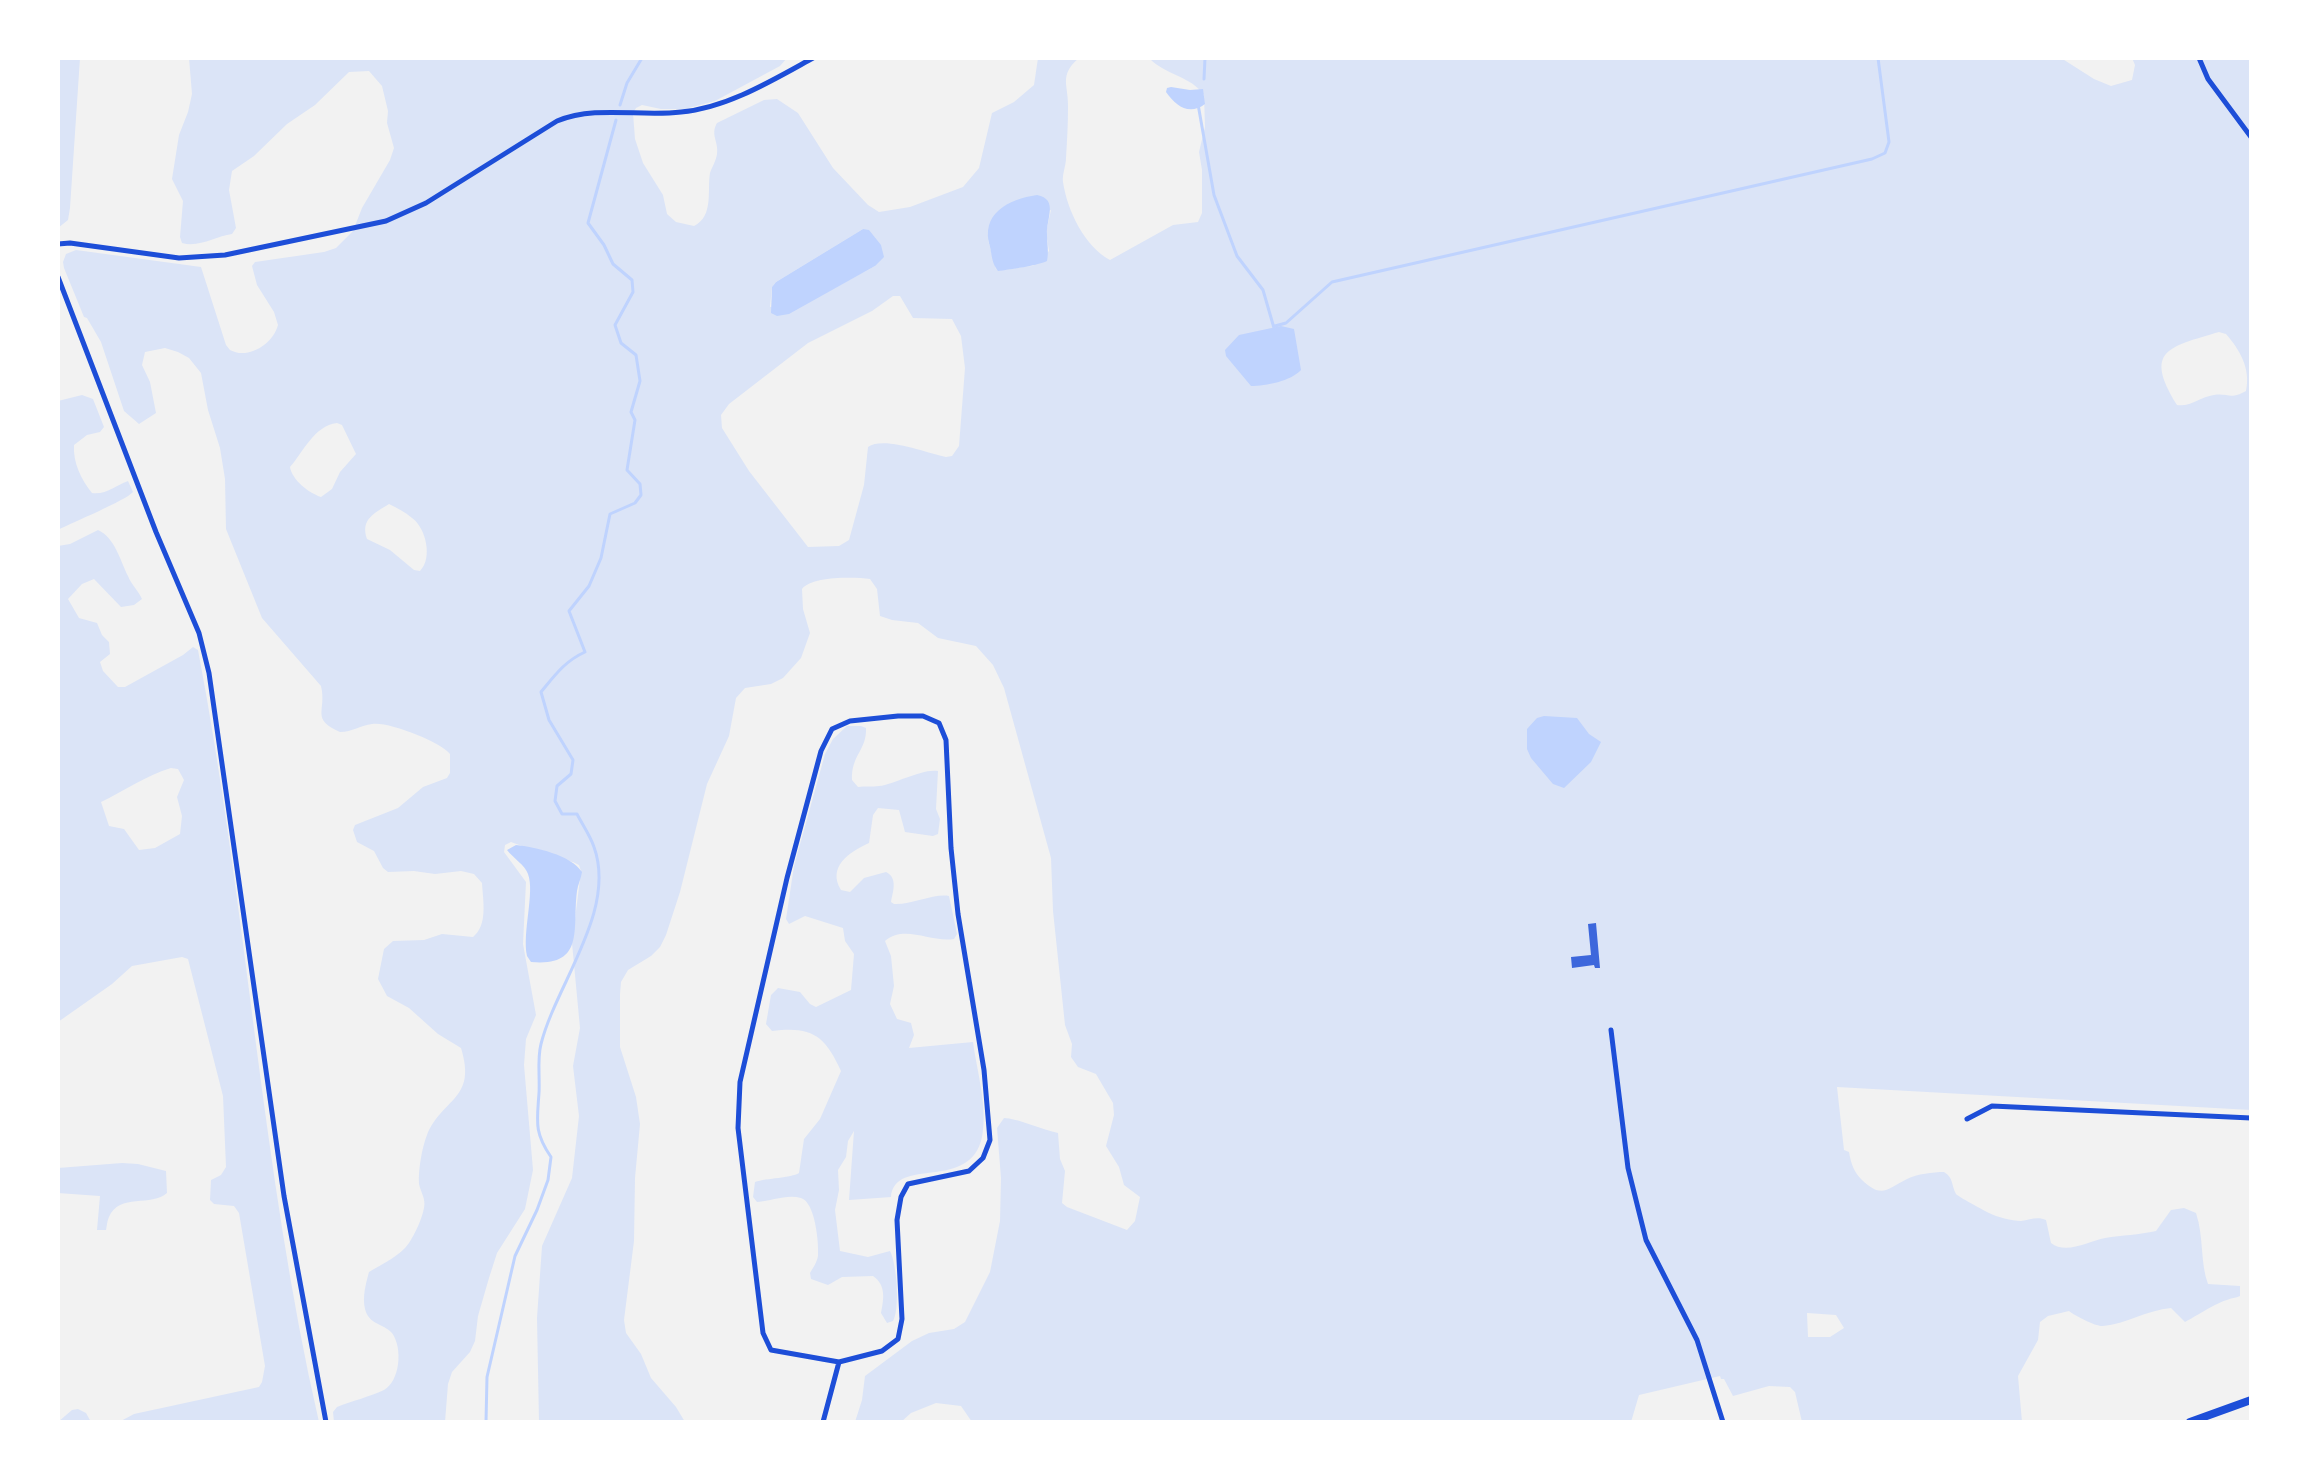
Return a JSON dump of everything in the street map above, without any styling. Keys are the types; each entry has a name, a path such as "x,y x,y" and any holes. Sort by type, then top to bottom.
{"main road":[{"path":"2190,1422 2251,1400"}],"street":[{"path":"58,244 179,258 225,255 386,221 426,203 573,114 678,113 708,109 813,58"},
{"path":"2199,58 2208,79 2251,137"},
{"path":"58,277 156,532 199,633 209,673 284,1196 326,1422"},
{"path":"923,716 939,723 946,740 951,848 958,914 984,1070 990,1140 983,1158 969,1171 908,1184 901,1197 897,1220 902,1319 898,1339 882,1351 839,1362 771,1350 763,1333 738,1128 740,1082 806,802 821,751 832,729 850,721 923,716"},
{"path":"1611,1030 1628,1168 1646,1240 1697,1340 1723,1422"},
{"path":"1967,1119 1992,1106 2251,1118"},
{"path":"823,1422 839,1362"}],"shaded area":[{"path":"58,58 80,58 70,208 68,220 58,228"},
{"path":"189,58 787,58 780,66 715,101 685,109 642,105 633,113 635,139 643,163 663,195 667,214 676,222 694,226 707,210 710,173 717,154 714,131 717,123 764,100 777,99 798,113 833,168 868,205 879,212 910,207 963,187 979,168 992,113 1014,102 1034,85 1038,58 1079,58 1069,70 1066,81 1068,127 1063,182 1069,204 1085,237 1110,260 1173,225 1198,222 1202,213 1199,152 1205,127 1204,95 1192,84 1149,58 2061,58 2111,86 2132,80 2135,65 2132,58 2251,58 2251,1110 1837,1087 1844,1150 1849,1152 1859,1177 1869,1186 1880,1191 1915,1176 1944,1172 1951,1179 1956,1194 1989,1213 2017,1221 2046,1220 2051,1243 2064,1248 2156,1231 2171,1210 2184,1208 2196,1213 2208,1284 2240,1286 2240,1296 2218,1303 2185,1322 2171,1308 2103,1326 2069,1311 2048,1316 2040,1322 2038,1340 2018,1376 2022,1422 1802,1422 1795,1392 1790,1387 1769,1386 1733,1396 1720,1376 1639,1395 1631,1422 972,1422 961,1406 936,1403 911,1413 901,1422 855,1422 865,1376 912,1341 929,1333 954,1329 965,1322 990,1272 1000,1221 997,1128 1004,1118 1058,1133 1060,1159 1065,1171 1062,1203 1067,1207 1127,1230 1135,1221 1140,1197 1124,1185 1119,1167 1106,1146 1114,1115 1113,1103 1096,1074 1078,1067 1071,1057 1072,1044 1065,1025 1053,911 1051,858 1004,688 993,665 976,646 938,638 918,623 880,616 877,589 870,579 834,578 802,589 803,609 810,633 801,658 783,678 771,684 745,688 736,698 729,736 707,784 666,935 660,947 628,970 621,982 620,1047 636,1097 640,1124 634,1241 624,1320 626,1333 641,1354 651,1378 685,1422 539,1422 537,1318 542,1246 572,1178 579,1116 573,1066 580,1028 572,943 581,871 579,865 573,862 511,842 505,845 504,852 526,882 523,944 536,1015 526,1039 524,1065 533,1170 525,1209 497,1253 478,1316 475,1341 470,1352 452,1372 445,1422 334,1422 333,1412 337,1407 384,1390 394,1379 399,1355 395,1339 392,1333 370,1318 365,1309 364,1295 369,1272 401,1252 416,1231 424,1205 419,1179 425,1140 434,1122 456,1097 465,1078 461,1048 438,1034 409,1008 387,996 378,979 384,949 393,941 424,940 442,934 473,937 483,919 482,883 474,874 461,871 435,874 388,872 374,851 357,842 353,830 355,825 398,808 423,787 447,778 450,754 426,738 390,726 372,724 340,732 325,723 322,718 321,686 262,618 226,529 225,479 201,373 189,358 178,352 165,348 145,352 142,365 150,382 156,413 139,424 124,411 101,342 84,317 63,262 66,254 76,250 201,267 226,345 237,353 259,348 271,338 278,325 274,312 257,285 252,266 255,262 336,248 353,231 394,148 382,86 369,71 349,72 315,105 287,124 254,156 232,171 229,190 236,228 232,234 188,244 182,243 180,237 183,201 172,179 179,135 192,94","holes":["1051,210 1046,232 1049,251 1033,266 996,269 988,240","863,229 875,266 816,298 770,307 772,287 776,282","893,296 900,296 913,318 952,319 961,336 965,368 959,446 952,456 946,457 894,444 868,447 864,485 849,540 839,546 808,547 749,471 722,428 721,415 729,404 808,343 872,311","2219,332 2226,334 2243,360 2247,375 2246,391 2233,396 2214,395 2187,405 2177,405 2167,387 2162,362 2166,354 2187,342","337,423 342,425 356,454 340,472 332,489 321,497 302,485 290,467 322,429","389,504 417,523 427,551 420,571 414,570 390,550 367,539 367,522","1807,1313 1836,1315 1844,1328 1830,1337 1808,1337"]},
{"path":"82,395 93,399 104,427 74,445 81,476 92,493 106,491 128,481 133,492 58,530 58,401"},
{"path":"98,530 104,534 113,544 142,599 134,605 121,607 94,579 82,584 68,599 79,618 97,623 109,642 110,654 100,662 103,671 118,687 125,687 193,647 198,650 215,746 283,1230 319,1422 119,1422 134,1414 259,1387 265,1366 239,1213 234,1206 214,1204 210,1200 211,1180 221,1175 226,1167 223,1096 188,959 182,957 132,966 58,1022 58,546 70,544","holes":["171,768 178,769 184,780 177,797 182,816 180,834 155,848 139,850 124,829 109,826 101,802 153,775"]},
{"path":"847,726 866,728 866,736 852,771 852,780 858,787 879,786 938,771 938,834 905,832 899,810 878,808 873,815 869,843 842,861 838,867 837,882 841,890 850,892 864,878 886,872 893,881 891,902 894,904 949,896 957,934 954,939 901,934 885,941 891,956 894,986 890,1004 897,1019 911,1023 914,1035 909,1048 973,1042 984,1114 982,1137 975,1154 949,1170 905,1178 896,1185 891,1197 849,1200 854,1131 848,1141 846,1157 838,1170 839,1190 835,1210 840,1251 868,1257 890,1251 897,1297 893,1321 887,1323 881,1313 882,1288 873,1276 842,1277 828,1285 811,1279 810,1273 818,1256 818,1242 813,1214 806,1201 790,1197 757,1202 753,1197 755,1182 799,1173 804,1139 820,1119 841,1071 829,1049 815,1036 797,1030 772,1031 766,1024 771,995 778,988 800,992 816,1007 851,990 854,954 845,941 843,928 805,916 789,924 786,919 794,866 825,754 833,739"},
{"path":"122,1163 166,1171 167,1193 120,1205 109,1217 106,1230 97,1230 100,1196 58,1193 58,1168"},
{"path":"72,1410 86,1413 91,1422 58,1422"}],"water":[{"path":"1171,87 1203,89 1205,104 1194,109 1183,108 1166,92"},
{"path":"1037,195 1044,197 1050,205 1047,261 998,271 992,260 988,235 993,217 1016,200"},
{"path":"863,229 869,230 881,245 884,257 875,266 789,314 777,316 771,313 772,287 776,282"},
{"path":"1281,326 1294,329 1301,370 1278,382 1251,386 1226,356 1225,350 1239,335"},
{"path":"1537,718 1577,718 1589,734 1601,742 1591,762 1564,788 1553,784 1527,749 1527,729"},
{"path":"516,845 561,857 582,872 577,891 573,942 561,958 531,962 527,956 530,882 524,868 507,850"}],"building":[{"path":"1596,923 1600,968 1594,965 1572,968 1571,957 1591,955 1588,924"}],"waterway":[{"path":"620,105 627,83 642,58"},
{"path":"1204,79 1205,58"},
{"path":"1275,326 1286,323 1332,282 1872,159 1885,153 1889,142 1878,58"},
{"path":"1198,104 1214,195 1237,256 1263,290 1274,328"},
{"path":"486,1422 487,1377 515,1256 548,1180 551,1157 539,1133 537,1119 541,1044 582,947 598,896 599,871 594,847 577,814 562,814 555,801 557,786 571,774 573,760 549,720 541,692 566,664 585,652 569,611 589,586 601,558 610,514 635,503 641,495 640,484 627,470 635,420 631,412 640,381 636,355 621,343 615,325 633,292 632,280 613,264 588,223 616,120"}]}
